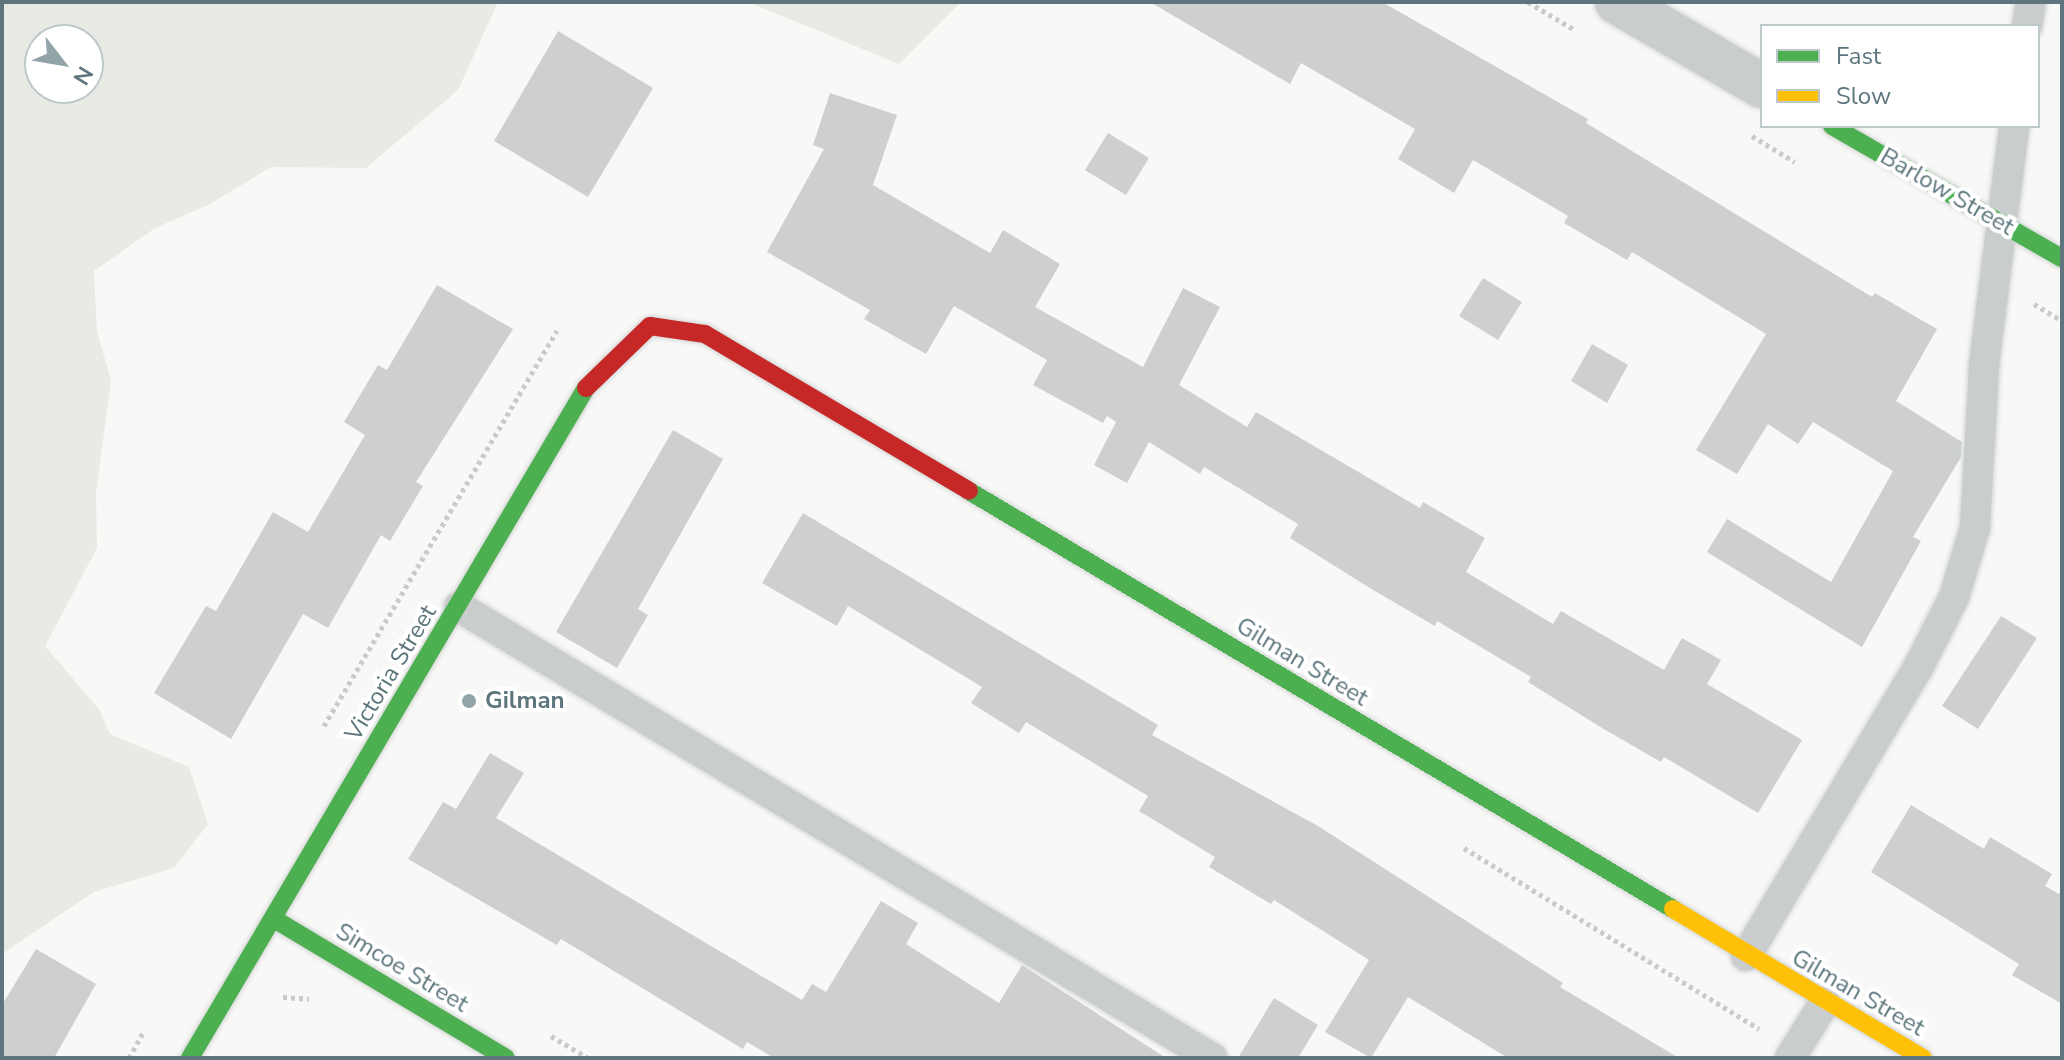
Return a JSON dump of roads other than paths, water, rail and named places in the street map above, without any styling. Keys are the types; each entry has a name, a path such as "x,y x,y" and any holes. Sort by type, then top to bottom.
{"street":[{"path":"1617,2 1760,85"},
{"name":"Barlow Street","path":"1835,128 2062,258"},
{"name":"Gilman Street","path":"650,326 705,334 1746,956 1923,1058"},
{"name":"Victoria Street","path":"190,1058 590,382 650,326"},
{"name":"Simcoe Street","path":"274,919 506,1058"}],"lane":[{"path":"2027,24 2031,2"},
{"path":"1746,956 1918,668 1954,597 1975,528 1984,365 2014,128"},
{"path":"459,607 1212,1058"},
{"path":"1792,1054 1825,1002"}],"place":[{"name":"Gilman","path":"469,701"}]}
